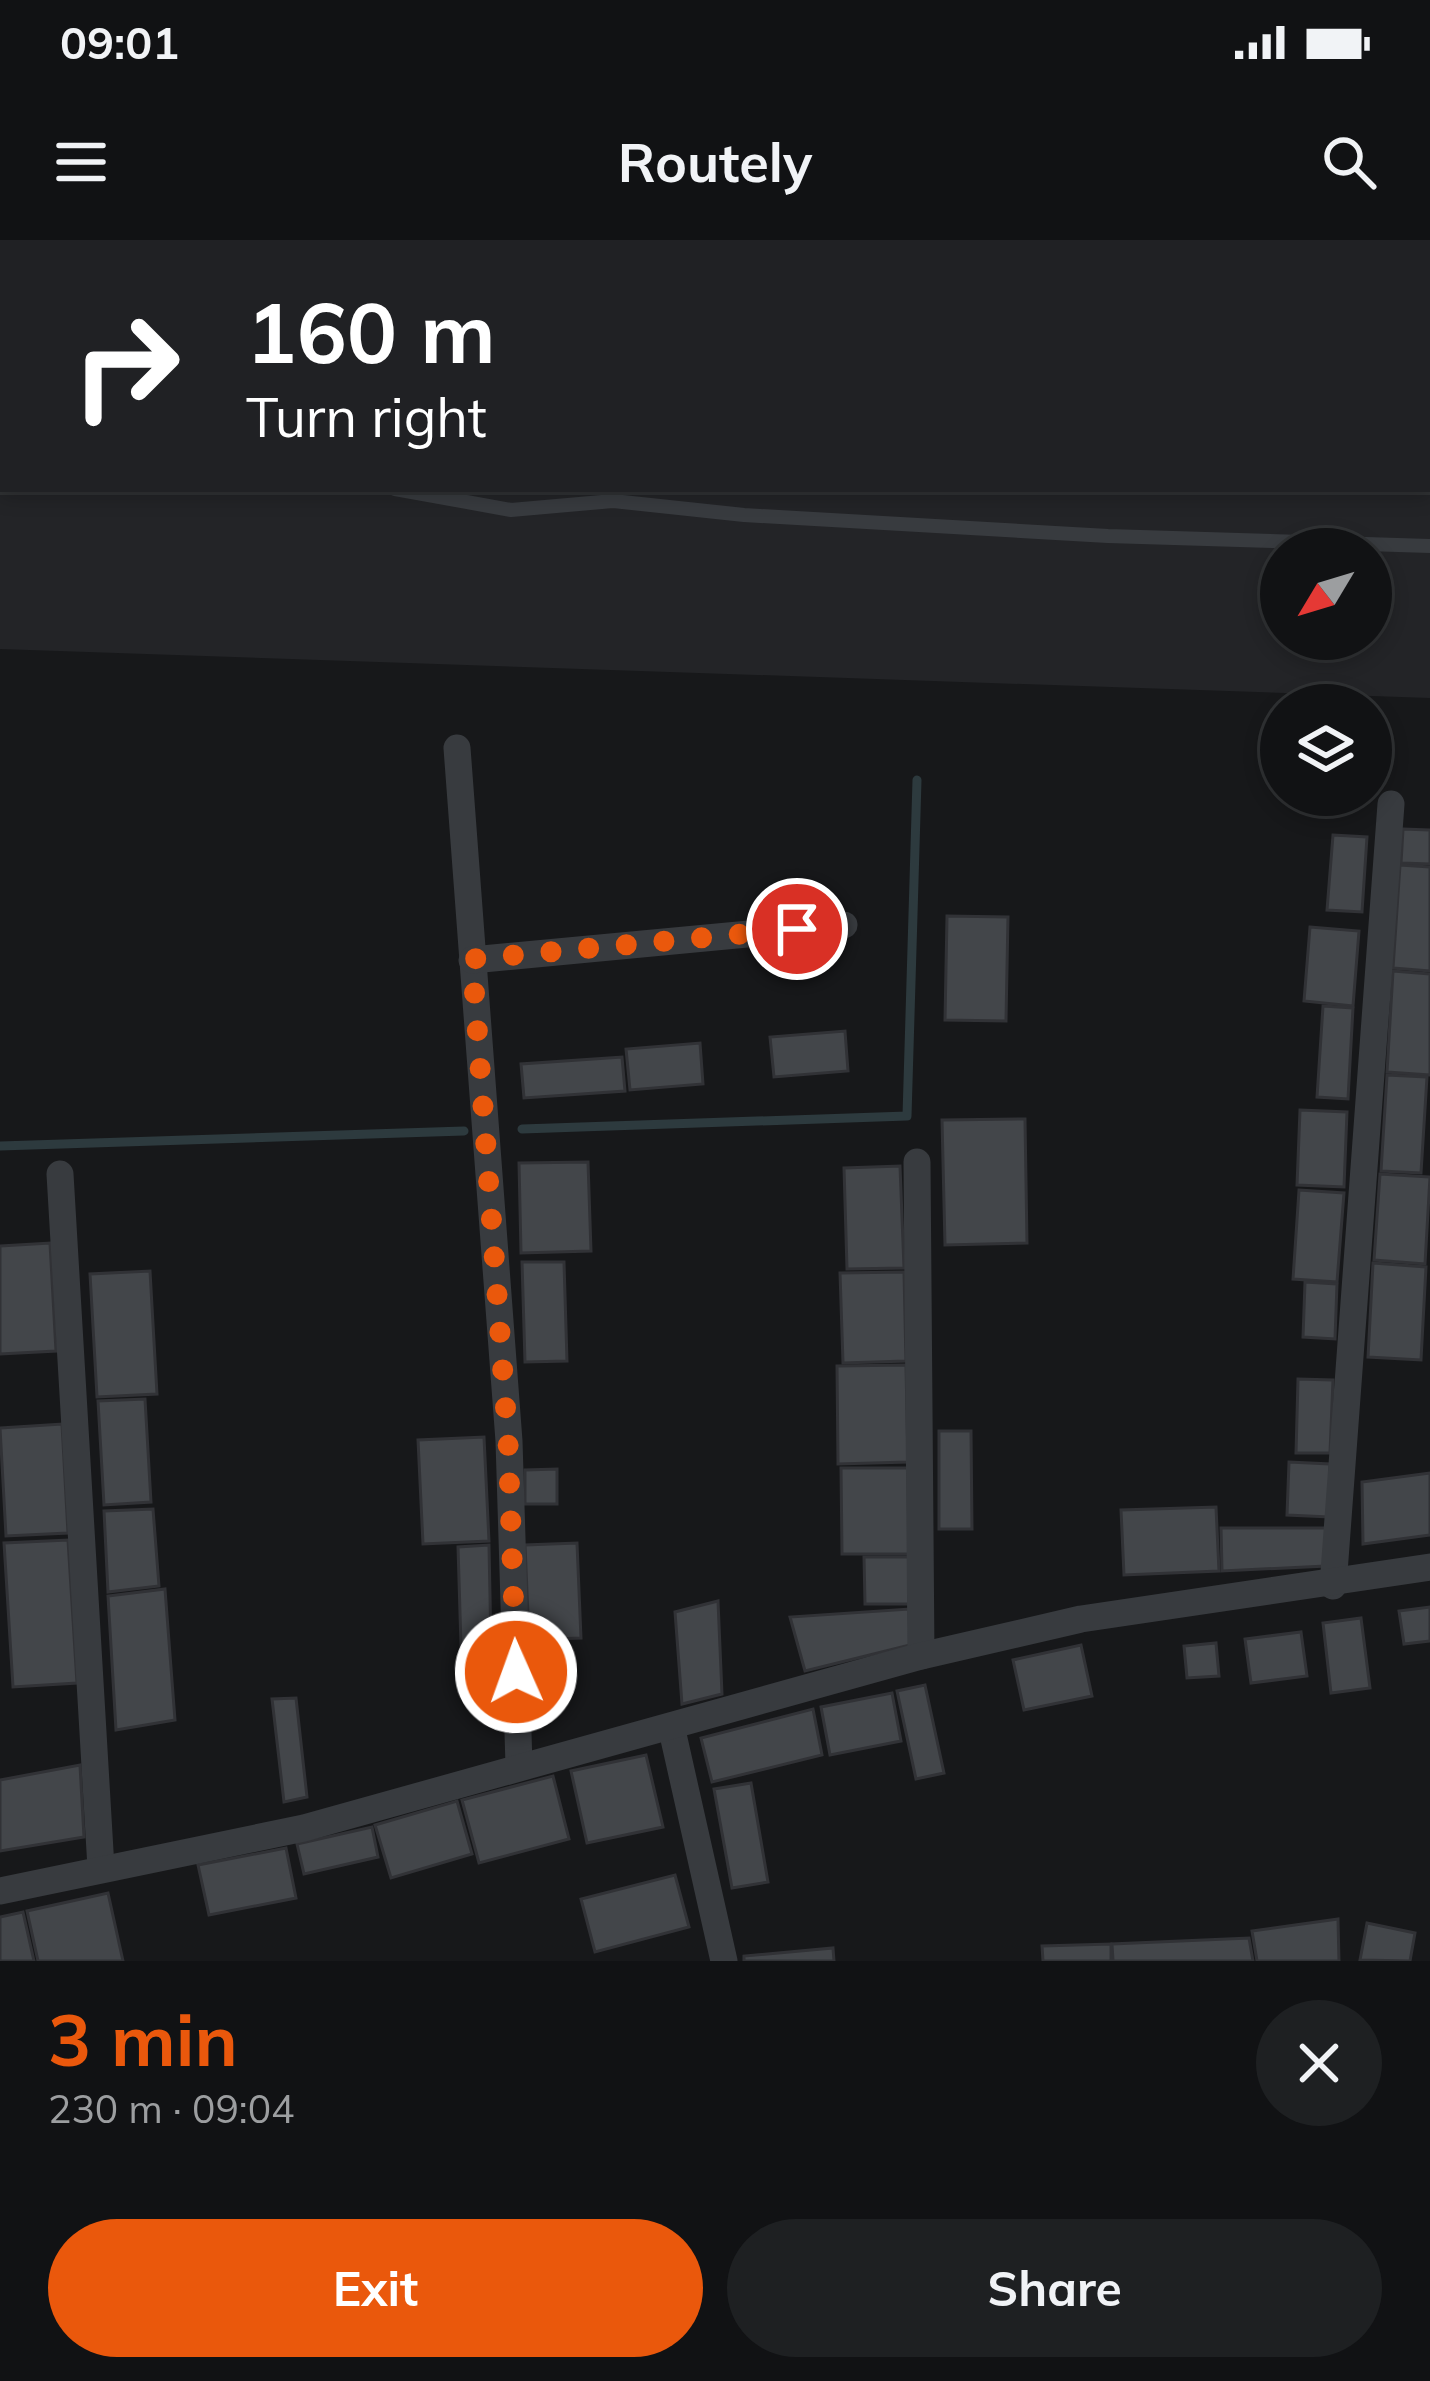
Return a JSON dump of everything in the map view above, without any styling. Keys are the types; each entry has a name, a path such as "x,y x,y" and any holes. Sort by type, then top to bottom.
{"street":[{"path":"457,748 508,1441 519,1765"},
{"path":"1333,1586 1389,816"},
{"path":"472,959 844,925"},
{"path":"917,1162 921,1656"},
{"path":"60,1174 101,1868"},
{"path":"0,1892 304,1828 519,1765 672,1730 921,1656 1082,1619 1333,1586 1430,1568"},
{"path":"672,1730 724,1961"}],"lane":[{"path":"412,492 512,510 613,501 744,515 1085,535 1430,546"}],"shaded area":[{"path":"0,492 1430,492 1430,698 1392,697 1392,684 1260,684 1260,692 0,649"}],"building":[{"path":"1403,829 1430,830 1430,864 1401,863"},
{"path":"1333,835 1367,837 1362,912 1327,910"},
{"path":"1400,865 1430,867 1430,971 1393,968"},
{"path":"947,916 1008,917 1006,1021 945,1020"},
{"path":"1310,927 1359,931 1353,1006 1304,1001"},
{"path":"1393,971 1430,974 1430,1075 1387,1072"},
{"path":"1323,1006 1353,1008 1348,1099 1317,1097"},
{"path":"845,1031 848,1071 774,1077 770,1037"},
{"path":"700,1043 703,1084 630,1090 626,1049"},
{"path":"622,1057 625,1091 524,1098 521,1064"},
{"path":"1387,1075 1427,1077 1421,1173 1381,1171"},
{"path":"1300,1110 1347,1112 1344,1187 1297,1185"},
{"path":"1025,1119 1027,1243 945,1245 942,1120"},
{"path":"588,1162 591,1251 521,1253 519,1163"},
{"path":"900,1166 904,1268 847,1269 844,1168"},
{"path":"1380,1174 1430,1177 1425,1264 1374,1260"},
{"path":"1299,1190 1344,1193 1337,1282 1293,1279"},
{"path":"50,1243 56,1351 0,1354 0,1246"},
{"path":"522,1262 564,1262 567,1361 525,1362"},
{"path":"1373,1263 1426,1267 1421,1360 1368,1357"},
{"path":"150,1271 157,1394 97,1397 90,1274"},
{"path":"904,1272 906,1361 843,1363 840,1273"},
{"path":"1305,1282 1337,1284 1335,1339 1303,1337"},
{"path":"906,1365 908,1462 838,1464 837,1366"},
{"path":"1298,1379 1333,1380 1330,1453 1296,1453"},
{"path":"145,1399 151,1502 104,1505 98,1401"},
{"path":"62,1424 68,1533 6,1536 0,1428"},
{"path":"939,1431 971,1431 972,1529 939,1529"},
{"path":"484,1437 489,1541 423,1544 418,1440"},
{"path":"1289,1462 1330,1464 1329,1517 1287,1515"},
{"path":"841,1468 908,1468 909,1554 842,1554"},
{"path":"557,1469 557,1504 525,1504 525,1470"},
{"path":"1430,1473 1430,1535 1363,1544 1362,1482"},
{"path":"1216,1507 1219,1571 1124,1575 1121,1510"},
{"path":"153,1509 159,1586 108,1592 104,1511"},
{"path":"1221,1528 1326,1528 1326,1566 1222,1571"},
{"path":"68,1540 77,1683 13,1687 4,1543"},
{"path":"577,1543 581,1638 529,1640 525,1545"},
{"path":"489,1545 491,1646 461,1646 458,1547"},
{"path":"864,1557 909,1557 909,1604 865,1604"},
{"path":"165,1589 175,1720 116,1730 108,1596"},
{"path":"718,1601 722,1694 682,1704 675,1612"},
{"path":"1430,1607 1430,1641 1404,1644 1399,1611"},
{"path":"909,1609 910,1645 805,1671 790,1617"},
{"path":"1361,1618 1370,1688 1331,1693 1323,1623"},
{"path":"1301,1632 1307,1676 1251,1683 1245,1639"},
{"path":"1216,1643 1219,1676 1187,1678 1184,1646"},
{"path":"1081,1645 1092,1696 1024,1710 1013,1660"},
{"path":"925,1685 944,1773 916,1779 897,1691"},
{"path":"892,1693 901,1741 830,1755 821,1707"},
{"path":"296,1698 307,1797 284,1802 272,1699"},
{"path":"813,1709 822,1755 712,1782 701,1738"},
{"path":"646,1755 663,1827 587,1843 571,1771"},
{"path":"80,1765 84,1837 0,1851 0,1780"},
{"path":"553,1776 569,1839 479,1863 462,1800"},
{"path":"751,1783 768,1882 732,1888 714,1789"},
{"path":"457,1801 472,1854 391,1878 375,1825"},
{"path":"372,1827 378,1857 304,1874 297,1844"},
{"path":"286,1848 296,1898 209,1915 198,1865"},
{"path":"675,1875 689,1927 595,1952 581,1899"},
{"path":"108,1893 123,1961 38,1961 27,1911"},
{"path":"23,1912 34,1961 0,1961 0,1917"},
{"path":"1338,1919 1339,1961 1257,1961 1252,1931"},
{"path":"1367,1923 1415,1933 1410,1961 1360,1960"},
{"path":"1249,1938 1253,1961 1113,1961 1112,1944"},
{"path":"1111,1944 1111,1961 1043,1961 1042,1946"},
{"path":"833,1948 834,1961 744,1961 744,1956"}],"waterway":[{"path":"522,1129 907,1116 917,780"},
{"path":"0,1146 464,1131"}],"route":[{"path":"516,1672 508,1441 472,959 797,929"}]}
